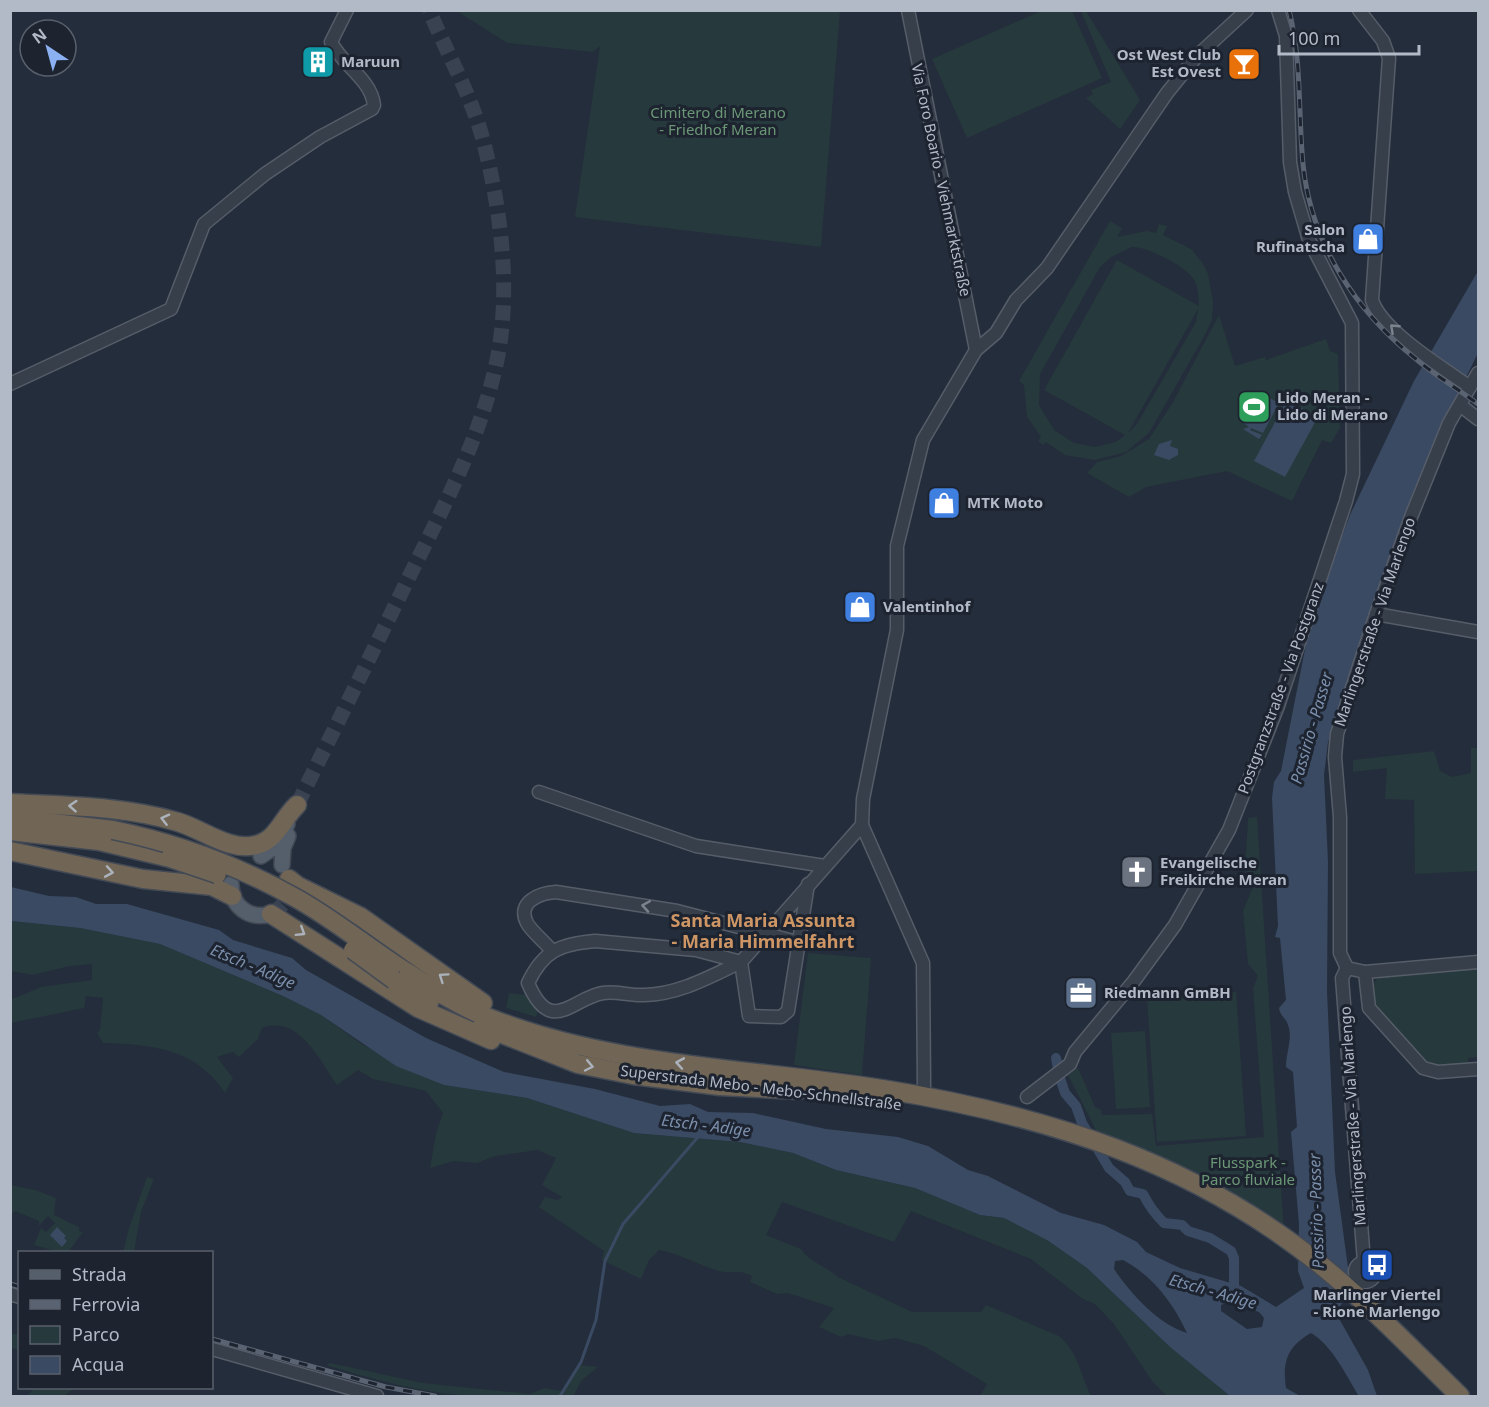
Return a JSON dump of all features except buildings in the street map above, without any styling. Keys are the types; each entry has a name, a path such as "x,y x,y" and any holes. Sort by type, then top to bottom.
{"highway":[{"path":"10,803 125,809 179,822 232,844 257,845 270,839 287,813 297,805"},
{"path":"10,818 113,830 189,850 258,878 296,898 394,972"},
{"path":"198,830 230,854 254,857"},
{"path":"10,831 99,841 170,858 220,875 291,909 472,1022 534,1049"},
{"path":"10,851 143,879 232,890"},
{"path":"10,856 57,867 68,865"},
{"path":"286,872 298,886 360,917 460,990 513,1019 527,1031"},
{"path":"271,914 418,1008 510,1047 534,1049"},
{"name":"Superstrada Mebo - Mebo-Schnellstraße","path":"394,972 486,1017 574,1044 631,1056 882,1089 1028,1123 1117,1148 1166,1170 1223,1200 1286,1240 1460,1396"},
{"name":"Superstrada Mebo - Mebo-Schnellstraße","path":"534,1049 578,1064 633,1075 720,1086 788,1089 1028,1123 1199,1197 1281,1248 1355,1301 1443,1396"}],"main road":[{"path":"254,857 278,844 297,805"},
{"path":"286,872 283,848 297,816 297,805"},
{"path":"254,857 274,859 286,872"},
{"path":"232,890 237,905 248,913 258,916 271,914"}],"street":[{"path":"10,384 171,309 204,224 274,168 320,137 372,109 373,99 369,90 336,53 331,42 347,10"},
{"name":"Via Foro Boario - Viehmarktstraße","path":"908,10 976,350"},
{"path":"924,1086 923,963 862,825 863,799 897,630 897,546 924,440 976,350 996,333 1016,300 1047,268 1167,93 1197,56 1246,10"},
{"name":"Postgranzstraße - Via Postgranz","path":"1027,1097 1070,1065 1075,1052 1134,981 1175,925 1213,861 1237,810 1278,706 1346,501 1353,464 1352,323 1309,240 1294,192 1290,162 1286,36 1278,10"},
{"path":"1365,13 1383,41 1389,58 1373,304 1385,321 1468,385"},
{"name":"Marlingerstraße - Via Marlengo","path":"1364,1262 1342,978 1347,968 1340,953 1340,816 1335,757 1337,734 1376,614 1415,507 1449,423 1468,385 1479,373"},
{"path":"1460,405 1479,419"},
{"path":"1376,614 1479,632"},
{"path":"539,792 696,846 825,866"},
{"path":"741,962 696,950 595,941 575,943 552,951 538,962 528,983 534,998 548,1009 566,1011 602,993 647,996 692,986 741,962 765,932 862,825"},
{"path":"741,962 749,1016 781,1017 788,1011 801,943 808,884"},
{"path":"552,951 527,923 525,910 532,898 543,893 556,892 677,910 801,943"},
{"path":"1347,968 1365,972 1479,962"},
{"name":"Marlingerstraße - Via Marlengo","path":"1365,972 1369,1008 1373,1016 1386,1025 1423,1068 1438,1072 1479,1069"},
{"path":"213,1349 377,1396"}],"green space":[{"path":"1043,10 1072,11 1102,78 967,138 932,59"},
{"name":"Cimitero di Merano - Friedhof Meran","path":"457,11 840,11 821,247 575,217 600,46 593,52 507,43"},
{"path":"1081,11 1086,11 1140,100 1120,129 1086,98 1093,94 1091,90 1111,82"},
{"path":"1110,221 1122,228 1117,237 1147,231 1156,233 1159,224 1167,226 1163,235 1191,249 1202,262 1208,274 1213,301 1212,320 1149,433 1126,452 1095,460 1065,455 1046,442 1043,445 1038,441 1041,437 1027,416 1024,385 1019,381","holes":["1132,247 1155,253 1189,273 1196,285 1199,306 1117,260 1044,390 1125,435 1116,442 1095,447 1074,443 1054,430 1039,405 1040,374 1100,267 1111,257","1198,309 1196,322 1137,424 1128,433"]},
{"name":"Lido Meran - Lido di Merano","path":"1219,315 1235,366 1265,357 1266,360 1326,339 1330,351 1338,354 1340,428 1331,443 1322,440 1292,501 1227,471 1146,487 1129,497 1087,473 1097,462 1121,456 1149,439 1173,402"},
{"path":"1471,748 1478,748 1478,871 1415,874 1414,800 1385,799 1387,768 1353,772 1353,760 1434,751 1440,771 1452,777 1471,773"},
{"name":"Flusspark - Parco fluviale","path":"1257,817 1284,1232 1098,1134 1068,1075 1078,1068 1095,1107 1101,1110 1102,1115 1152,1114 1156,1146 1264,1137 1253,988 1258,976 1248,964 1243,911 1255,882 1245,873 1248,818"},
{"path":"11,921 80,928 160,944 283,996 321,1015 363,1045 444,1085 527,1098 634,1133 740,1142 793,1153 836,1170 915,1188 980,1215 1004,1218 1047,1240 1087,1268 1170,1347 1230,1396 1167,1396 1152,1381 1114,1324 1095,1304 1083,1299 1031,1259 911,1211 894,1242 782,1202 766,1235 801,1249 808,1257 838,1277 912,1312 981,1312 986,1305 1059,1336 1075,1356 1091,1396 980,1396 987,1384 924,1346 895,1338 878,1341 848,1334 841,1337 819,1327 834,1308 788,1293 777,1294 750,1282 752,1276 748,1274 719,1271 667,1252 659,1250 649,1260 641,1279 602,1260 604,1251 539,1207 545,1197 558,1200 562,1197 542,1185 556,1158 538,1150 495,1156 477,1163 454,1161 430,1168 436,1133 443,1113 426,1091 373,1079 358,1070 337,1085 315,1052 297,1033 286,1027 275,1025 262,1028 258,1039 239,1057 233,1052 217,1057 233,1078 225,1093 214,1078 187,1058 155,1048 103,1043 97,1033 100,1029 103,998 86,996 84,1008 11,1023 10,1000 41,987 92,980 92,964 70,966 33,975 11,971"},
{"path":"808,953 871,958 862,1075 794,1065"},
{"path":"1478,967 1478,1057 1468,1058 1469,1065 1438,1065 1421,1058 1390,1021 1373,1006 1370,989 1379,976"},
{"path":"1236,992 1246,1136 1157,1142 1147,998"},
{"path":"509,993 527,995 539,1008 536,1017 506,1008"},
{"path":"1145,1031 1150,1107 1116,1109 1111,1033"},
{"path":"147,1177 154,1179 141,1212 134,1251 123,1251"},
{"path":"11,1185 35,1190 56,1198 54,1215 79,1227 79,1231 83,1232 69,1251 55,1251 34,1245 41,1228 46,1232 55,1223 48,1216 39,1226 39,1221 15,1211 11,1214"},
{"path":"10,1333 18,1335 18,1350 11,1348"},
{"path":"330,1363 423,1383 530,1394 544,1388 562,1391 579,1365 598,1367 581,1381 574,1395 579,1396 502,1397 457,1395 419,1389 326,1365"},
{"path":"33,1389 74,1389 64,1396 27,1396"}],"water":[{"name":"Passirio - Passer","path":"1478,271 1478,353 1441,428 1366,629 1328,742 1324,775 1328,862 1327,991 1335,1172 1350,1282 1337,1315 1368,1370 1377,1396 1364,1396 1354,1373 1332,1338 1313,1332 1292,1348 1286,1362 1286,1388 1300,1396 1230,1396 1170,1347 1087,1268 1047,1240 1004,1218 980,1215 915,1188 836,1170 793,1153 740,1142 634,1133 527,1098 444,1085 396,1066 321,1015 283,996 160,944 80,928 11,921 11,887 49,896 76,897 96,904 127,904 219,930 233,940 292,958 306,970 426,1038 504,1072 595,1089 660,1106 690,1104 708,1112 753,1113 826,1129 898,1137 928,1146 968,1170 988,1176 1061,1213 1104,1225 1137,1242 1146,1252 1180,1268 1241,1286 1276,1307 1304,1288 1298,1271 1299,1224 1291,1132 1297,1127 1293,1072 1286,1067 1290,1040 1289,1030 1279,1008 1286,1000 1280,938 1275,937 1278,926 1272,798 1274,782 1281,771 1311,619 1350,515 1414,381","holes":["1123,1260 1144,1274 1161,1291 1187,1333 1166,1323 1128,1288 1114,1269 1115,1261","1229,1302 1259,1312 1264,1318 1262,1327 1247,1329 1221,1311 1221,1305"]},
{"path":"1260,393 1279,403 1263,433 1251,428 1250,430 1262,435 1259,439 1243,429 1249,427 1244,423"},
{"path":"1287,400 1318,417 1285,477 1254,461"},
{"path":"1172,440 1170,446 1178,449 1178,455 1169,460 1154,455 1159,444"},
{"path":"57,1227 66,1236 64,1238 67,1241 62,1247 50,1235"}],"waterway":[{"path":"1056,1058 1058,1069"},
{"path":"1060,1078 1065,1093 1076,1106 1082,1123 1109,1168 1125,1182 1130,1191 1143,1194 1164,1223 1182,1225 1188,1231 1210,1238 1231,1251 1234,1258 1234,1295"},
{"path":"560,1396 581,1362 596,1320 605,1261 623,1224 698,1137"},
{"name":"Etsch - Adige","path":"1308,1323 1318,1328 1335,1344 1368,1396"}],"tunnel":[{"path":"297,805 462,467 483,412 498,355 504,301 502,245 494,189 477,120 429,10"},
{"path":"271,914 285,902 290,883"}],"railway":[{"path":"1289,10 1298,68 1303,164 1315,221 1326,248 1356,297 1394,340 1478,404"},
{"path":"10,1284 18,1286"},
{"path":"213,1339 386,1387 435,1396"}],"place":[{"name":"Maruun","path":"318,62"},
{"name":"Ost West Club Est Ovest","path":"1244,64"},
{"name":"Salon Rufinatscha","path":"1368,239"},
{"name":"Lido Meran - Lido di Merano","path":"1254,407"},
{"name":"MTK Moto","path":"944,503"},
{"name":"Valentinhof","path":"860,607"},
{"name":"Evangelische Freikirche Meran","path":"1137,872"},
{"name":"Riedmann GmBH","path":"1081,993"},
{"name":"Marlinger Viertel - Rione Marlengo","path":"1377,1265"}],"district":[{"name":"Santa Maria Assunta - Maria Himmelfahrt","path":"763,931"}]}
